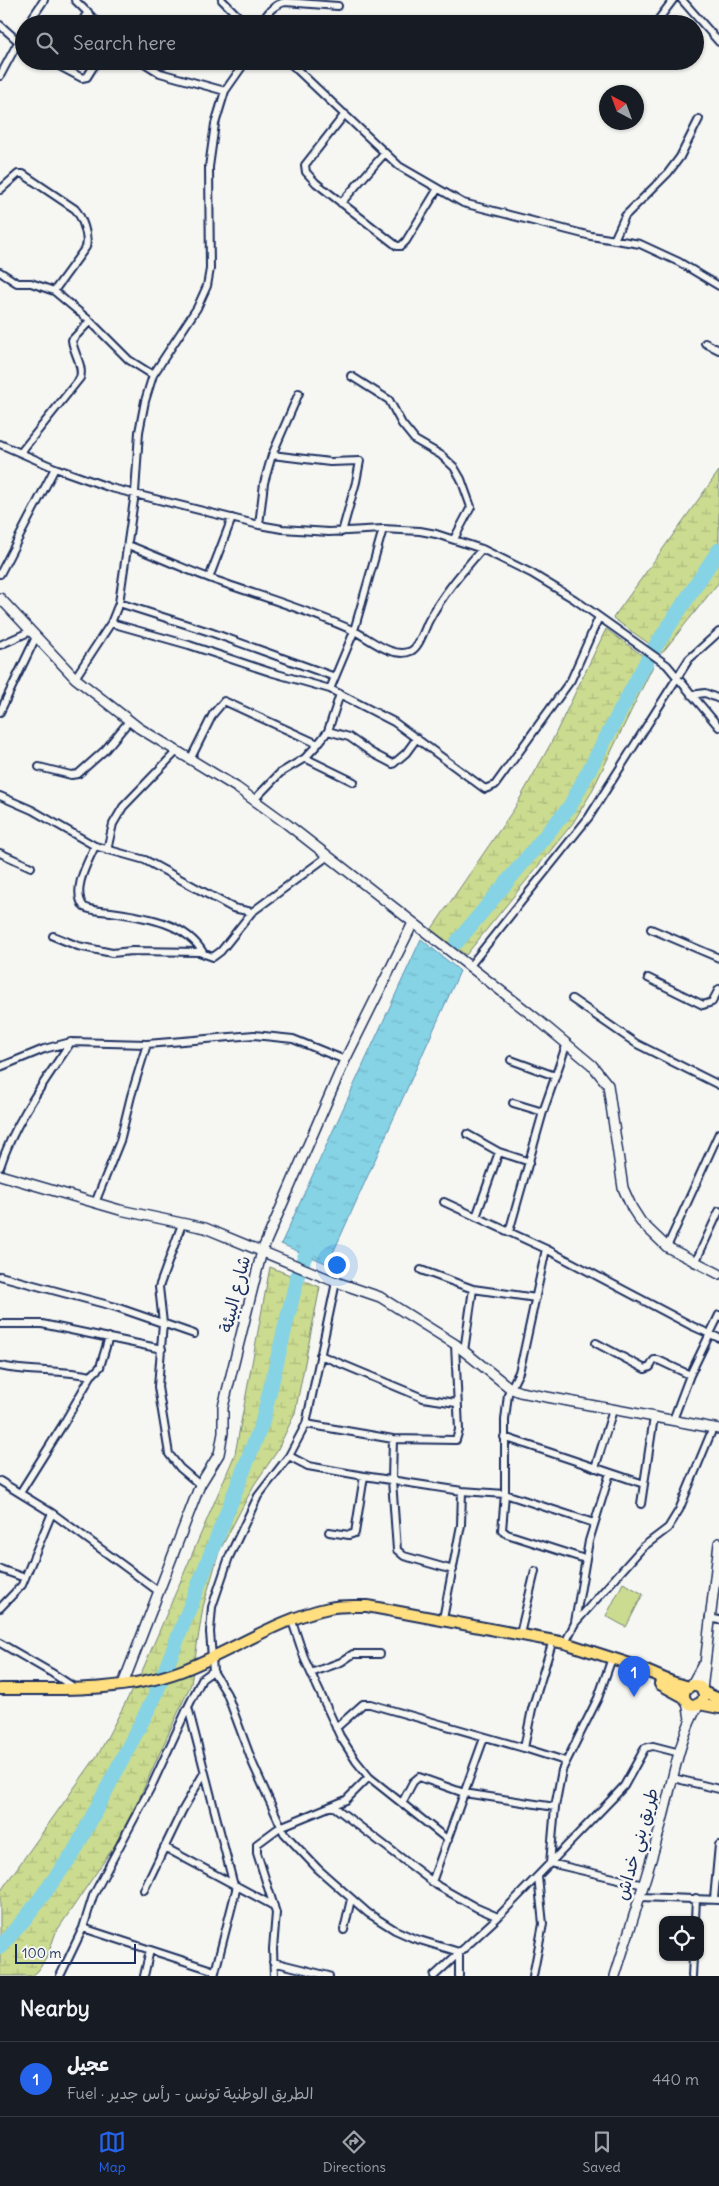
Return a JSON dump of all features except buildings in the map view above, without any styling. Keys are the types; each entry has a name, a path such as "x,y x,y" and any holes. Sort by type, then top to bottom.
{"main road":[{"path":"0,1689 76,1688 151,1680 213,1658 292,1621 330,1607 367,1606 553,1640 617,1660 672,1682 697,1686 719,1699"},
{"path":"617,1660 692,1705 699,1704 719,1708"},
{"path":"685,1700 685,1691 690,1686"},
{"path":"699,1704 703,1700 703,1691"}],"street":[{"path":"34,15 44,0"},
{"path":"75,0 91,15"},
{"path":"222,0 237,15"},
{"path":"662,15 673,0"},
{"path":"682,0 695,15"},
{"path":"267,15 270,10 285,2 338,6"},
{"path":"0,25 15,36"},
{"path":"704,25 719,42"},
{"path":"0,76 15,49"},
{"path":"68,70 82,78 87,77 91,70"},
{"path":"155,70 160,73 225,91"},
{"path":"75,678 111,623 119,603 135,493 139,432 145,401 153,375 198,308 206,286 210,269 209,167 215,124 225,91 240,70"},
{"path":"298,70 399,166 463,204 590,236 651,248 719,286"},
{"path":"345,114 306,163 304,169 316,183 390,242 401,246 406,242 437,190"},
{"path":"614,240 629,212 668,173 680,157 699,119"},
{"path":"341,203 385,153"},
{"path":"0,190 18,174 22,174 75,209 81,216 87,242 86,247 54,290"},
{"path":"0,272 17,282 31,283 54,290 90,321 130,360 153,375"},
{"path":"21,452 80,378 81,374 72,348 72,340 90,321"},
{"path":"705,342 719,350"},
{"path":"351,376 389,400 402,424 415,440 441,455 454,467 461,479 471,507 454,539"},
{"path":"259,525 264,483 272,455 299,393"},
{"path":"0,444 54,468 111,488 259,525 282,529 342,532 383,529 420,531 454,539 482,549 574,599 667,665 719,727"},
{"path":"272,455 330,462 360,461 342,532"},
{"path":"0,571 54,468"},
{"path":"209,578 232,518"},
{"path":"330,689 354,631 383,529"},
{"path":"128,545 209,578 288,603 354,631 375,645 385,649 407,652 413,650 439,603 452,584 482,549"},
{"path":"0,598 75,678 176,752 254,800 592,1064 608,1084 626,1198 641,1222 667,1247 719,1274"},
{"path":"119,603 219,635 335,677"},
{"path":"111,623 330,689 384,716 417,738 485,789 494,785 571,680 599,617"},
{"path":"469,968 589,817 689,659 719,632"},
{"path":"0,645 33,634"},
{"path":"0,712 33,634"},
{"path":"254,800 280,772 305,758 318,744 328,730 340,694"},
{"path":"691,695 704,694 719,699"},
{"path":"190,760 213,714 224,701 232,703 318,744"},
{"path":"39,767 78,774 106,750 130,720"},
{"path":"328,730 349,737 372,753 393,764 406,753 417,738"},
{"path":"107,850 113,824 123,807 176,752"},
{"path":"305,758 354,782"},
{"path":"0,796 32,810 95,846 145,860 233,908 252,912"},
{"path":"95,846 82,876 80,900 84,907 164,924 186,933 198,943 204,954"},
{"path":"0,853 31,867"},
{"path":"53,936 78,946 112,953 132,951 204,954 213,957 252,912 328,856"},
{"name":"شارع البيئة","path":"127,1684 158,1591 200,1485 214,1464 222,1443 223,1407 262,1252 345,1060 413,923"},
{"path":"651,929 719,958"},
{"path":"648,978 703,1005 712,1002 719,989"},
{"path":"572,999 637,1044 719,1085"},
{"path":"0,1067 44,1049 71,1042 147,1044 254,1035 276,1036 305,1043 345,1060"},
{"path":"0,1167 12,1137 26,1111 71,1042"},
{"path":"509,1232 543,1112 567,1043"},
{"path":"95,1203 120,1141 130,1096 147,1044"},
{"path":"511,1060 555,1076"},
{"path":"513,1103 543,1112"},
{"path":"467,1134 499,1152 530,1162"},
{"path":"667,1247 719,1134"},
{"path":"476,1217 499,1152"},
{"path":"0,1175 95,1203 205,1228 380,1298 454,1344 510,1388 539,1396 716,1429 668,1528 643,1547 575,1623 564,1643"},
{"path":"444,1202 546,1249 692,1326 719,1338"},
{"path":"695,1263 719,1211"},
{"path":"182,1224 159,1287 163,1323 158,1387 169,1454 180,1468 200,1485"},
{"path":"546,1249 519,1372 510,1388 504,1437 505,1494 502,1526 503,1532 585,1558"},
{"path":"422,1270 472,1289 536,1298"},
{"path":"0,1276 116,1307 194,1334"},
{"path":"336,1282 306,1424 290,1456 258,1496 229,1557 212,1607 210,1632 213,1670 227,1694 245,1744 280,1827 314,1864 368,1913 395,1930 427,1943 459,1952"},
{"path":"464,1351 472,1289"},
{"path":"673,1420 690,1375 719,1315"},
{"path":"0,1324 42,1324 162,1349"},
{"path":"20,1492 102,1361 109,1337"},
{"path":"596,1343 645,1369 650,1367 654,1360 658,1360 690,1375"},
{"path":"306,1424 393,1439 456,1440 459,1430 454,1344"},
{"path":"320,1355 423,1398 456,1403"},
{"path":"0,1366 27,1371 58,1370 91,1376"},
{"path":"595,1468 613,1410"},
{"path":"641,1504 654,1417"},
{"path":"504,1437 644,1484"},
{"path":"393,1439 392,1480 397,1550 404,1556 453,1570"},
{"path":"290,1456 308,1466 364,1476 462,1491 505,1494 594,1523"},
{"path":"575,1623 585,1558 610,1473"},
{"path":"329,1532 349,1535 355,1533 364,1476"},
{"path":"0,1481 52,1513 158,1591"},
{"path":"442,1619 461,1525 462,1491"},
{"path":"0,1608 25,1578 52,1513"},
{"path":"703,1691 704,1658 709,1618 717,1580 719,1544"},
{"path":"0,1568 25,1578"},
{"path":"520,1634 535,1571"},
{"path":"709,1618 719,1620"},
{"path":"292,1621 298,1645 310,1673 348,1749 369,1777 448,1840"},
{"path":"524,1748 532,1709 553,1640"},
{"path":"0,1644 76,1688"},
{"path":"310,1673 341,1662 353,1654 380,1654"},
{"path":"690,1686 704,1658"},
{"path":"550,1863 555,1807 565,1762 617,1660"},
{"path":"61,1976 83,1928 93,1896 152,1785 202,1679 213,1670"},
{"name":"طريق بني خداش","path":"685,1700 690,1721"},
{"path":"336,1728 366,1703 524,1748 565,1762"},
{"name":"طريق بني خداش","path":"616,1976 644,1885 680,1753 690,1721 699,1704"},
{"path":"83,1928 214,1973 235,1884 188,1707"},
{"path":"432,1882 484,1738"},
{"path":"434,1976 538,1877 624,1786 645,1748 653,1746 680,1753"},
{"path":"144,1890 164,1847 204,1773"},
{"path":"402,1803 413,1782 419,1776 464,1793 555,1807"},
{"path":"274,1976 273,1962 276,1923 274,1906 256,1847 261,1839 280,1827 346,1800 369,1777"},
{"path":"673,1778 719,1789"},
{"path":"333,1806 432,1882 477,1908 498,1917"},
{"path":"640,1897 717,1900 719,1845"},
{"path":"164,1847 274,1906"},
{"path":"550,1863 644,1885"},
{"path":"533,1976 543,1924 538,1877"},
{"path":"695,1916 696,1898"},
{"path":"344,1930 351,1899"},
{"path":"144,1976 150,1950"},
{"path":"459,1952 459,1976"},
{"path":"692,1976 693,1961"},
{"path":"273,1962 329,1976"}],"green space":[{"path":"719,471 719,582 662,653 613,618"},
{"path":"606,629 654,664 591,793 573,823 466,955 431,930 514,809 550,745"},
{"path":"270,1267 320,1287 295,1413 276,1453 254,1485 219,1552 203,1607 191,1684 138,1801 115,1845 56,1932 47,1957 38,1971 32,1976 0,1976 0,1892 99,1753 143,1669 235,1454"},
{"path":"623,1583 643,1594 626,1627 606,1616"}],"water":[{"path":"421,939 460,971 328,1264 281,1244"}],"waterway":[{"path":"457,942 570,806 651,653 719,550"},
{"path":"0,1947 29,1914 74,1852 155,1696 262,1423 299,1270 314,1236"}],"place":[{"name":"عجيل","path":"634,1697"}]}
